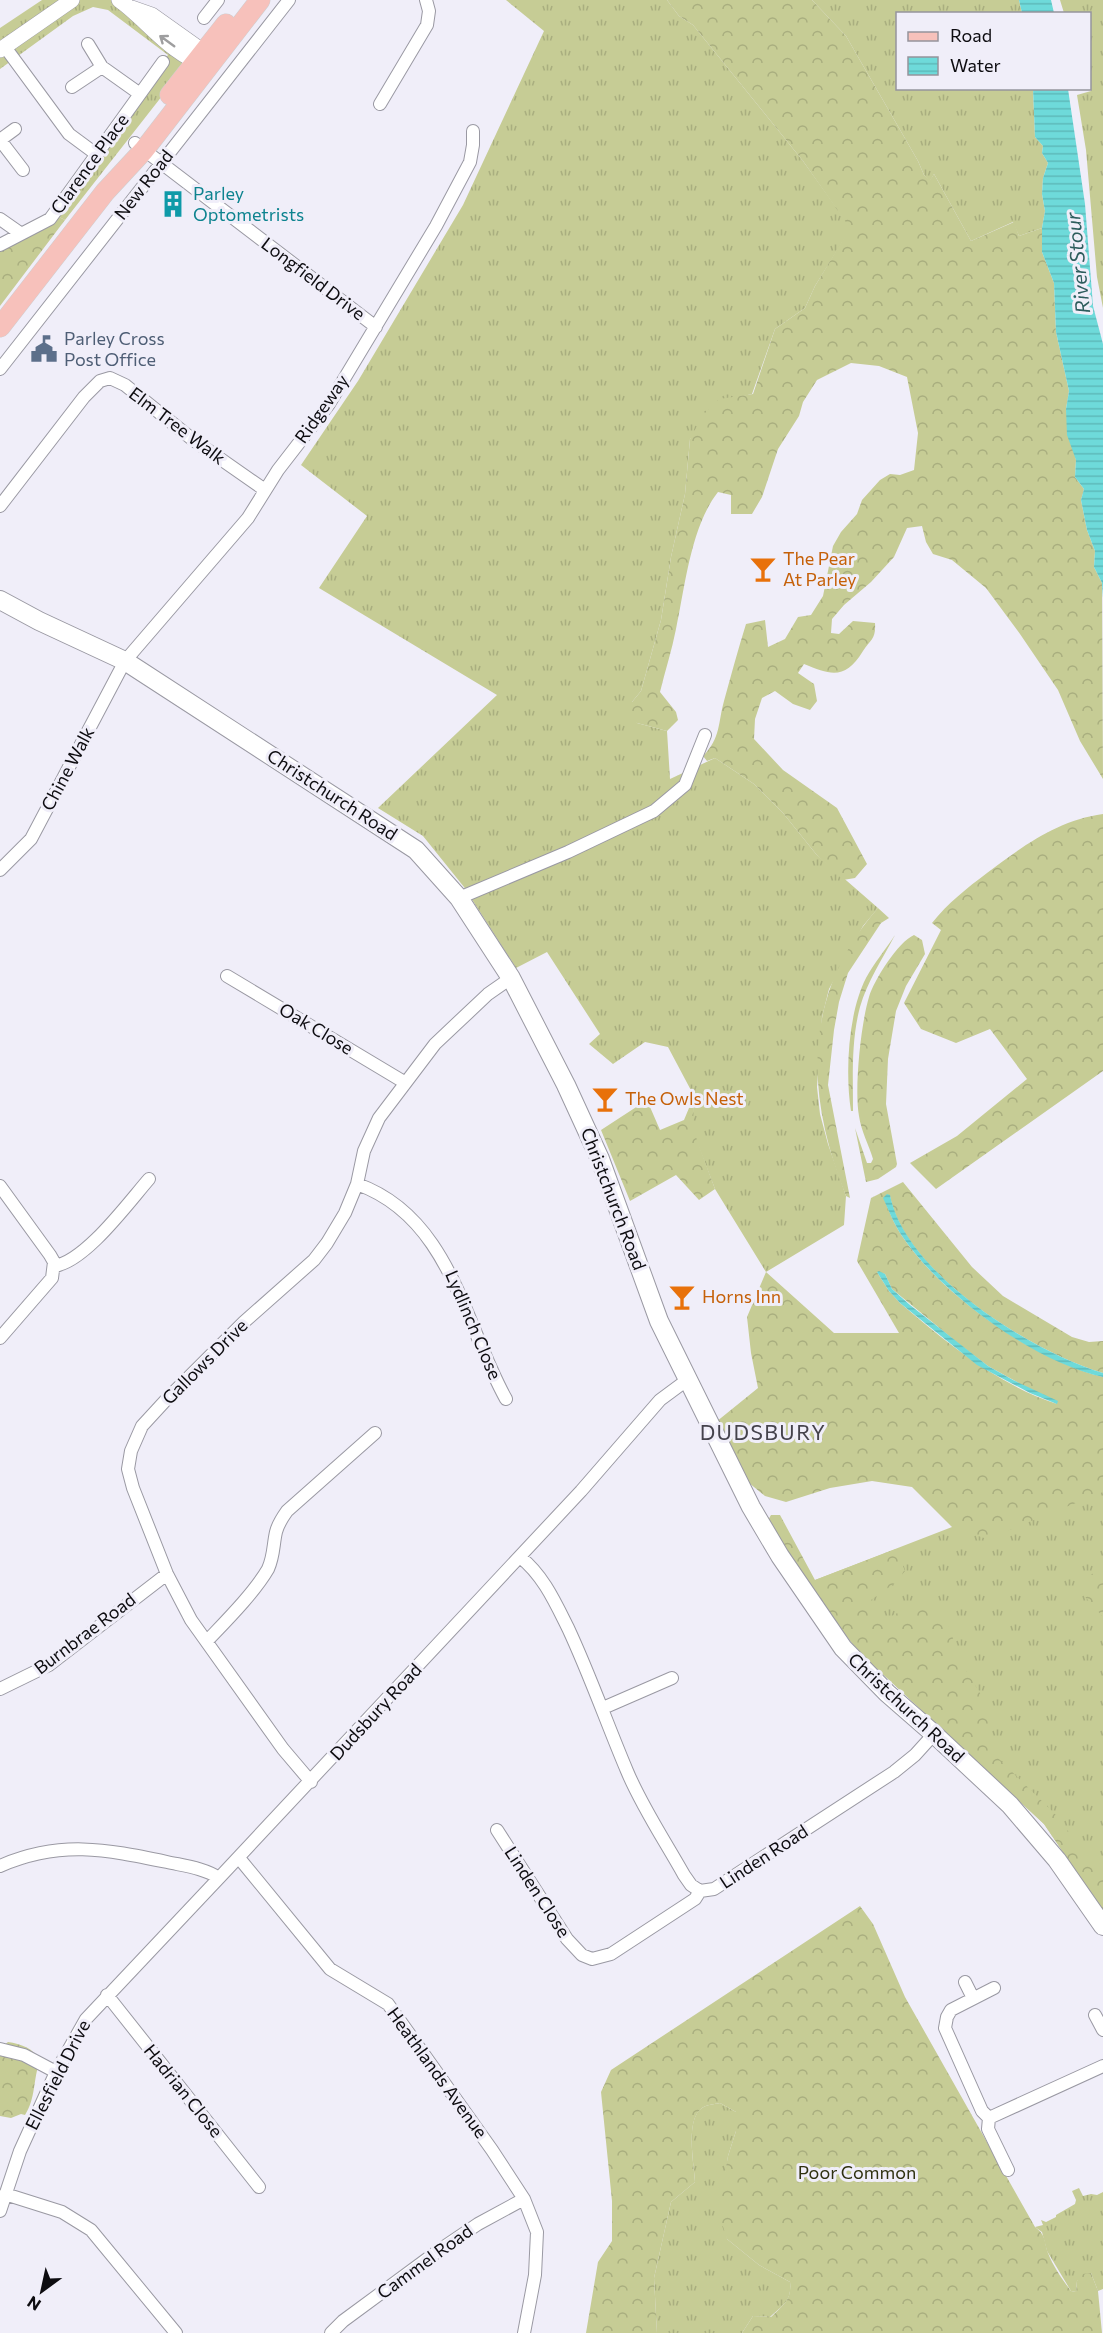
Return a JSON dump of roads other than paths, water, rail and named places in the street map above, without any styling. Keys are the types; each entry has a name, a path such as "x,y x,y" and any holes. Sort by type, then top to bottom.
{"main road":[{"name":"New Road","path":"4,324 139,147 246,0"},
{"name":"New Road","path":"204,59 260,0"},
{"name":"Christchurch Road","path":"0,600 125,661 230,729 416,850 459,898 512,978 566,1085 600,1159 659,1321 751,1507 780,1556 843,1648 887,1693 1010,1805 1034,1831 1092,1907 1103,1926"}],"street":[{"path":"72,0 2,49 69,134 96,154"},
{"path":"204,18 218,0"},
{"name":"New Road","path":"0,369 289,0"},
{"path":"380,104 427,26 429,11 426,0"},
{"path":"124,4 149,28 204,59"},
{"path":"88,44 102,67 140,94"},
{"name":"Clarence Place","path":"0,245 50,219 163,62"},
{"path":"72,87 102,67"},
{"path":"15,129 0,140 23,170"},
{"name":"Ridgeway","path":"125,661 241,526 278,470 329,404 436,226 470,162 473,131"},
{"name":"Longfield Drive","path":"139,147 376,327"},
{"path":"0,219 20,233"},
{"name":"Elm Tree Walk","path":"0,506 84,397 100,381 110,378 265,490"},
{"name":"Chine Walk","path":"0,870 31,839 125,661"},
{"path":"459,898 568,852 654,811 685,785 705,735"},
{"name":"Oak Close","path":"227,976 404,1082"},
{"name":"Gallows Drive","path":"311,1782 283,1749 191,1620 167,1574 133,1488 128,1469 135,1438 149,1418 244,1322 314,1260 345,1213 357,1184 369,1136 404,1082 435,1044 488,994 512,978"},
{"path":"54,1266 65,1264 110,1226 149,1179"},
{"name":"Lydlinch Close","path":"357,1184 388,1199 419,1226 446,1263 495,1379 506,1399"},
{"path":"0,1186 50,1255 54,1266 52,1278 0,1338"},
{"name":"Dudsbury Road","path":"219,1878 581,1491 660,1400 687,1380"},
{"path":"207,1641 229,1619 267,1569 274,1554 275,1535 287,1511 375,1433"},
{"name":"Linden Road","path":"520,1557 531,1565 543,1580 557,1605 603,1708 635,1788 684,1875 691,1885 700,1891 714,1889 876,1784 906,1763 934,1734"},
{"name":"Burnbrae Road","path":"0,1689 54,1662 167,1574"},
{"path":"603,1708 672,1678"},
{"name":"Linden Close","path":"497,1830 567,1939 582,1955 592,1959 611,1954 695,1899 700,1891"},
{"path":"0,1866 22,1857 56,1850 98,1849 203,1870 219,1878"},
{"name":"Heathlands Avenue","path":"239,1858 330,1969 388,2004 524,2199 537,2232 535,2275 524,2333"},
{"name":"Ellesfield Drive","path":"0,2211 20,2151 56,2072 86,2019 219,1878"},
{"path":"965,1982 972,1998"},
{"path":"989,2118 982,2111 945,2028 951,2010 994,1988"},
{"name":"Hadrian Close","path":"107,1995 259,2187"},
{"path":"1095,2015 1103,2030"},
{"path":"0,2049 24,2055 56,2072"},
{"path":"989,2118 1103,2066"},
{"path":"989,2118 988,2128 1008,2170"},
{"path":"5,2194 62,2211 91,2229 176,2333"},
{"name":"Cammel Road","path":"331,2333 343,2321 478,2223 524,2199"}],"water":[{"path":"1019,0 1051,0 1054,12 1022,12"},
{"name":"River Stour","path":"1033,90 1068,90 1085,204 1093,306 1103,344 1103,598 1102,583 1094,567 1095,551 1087,530 1081,500 1084,489 1075,477 1076,460 1067,435 1066,409 1069,391 1056,332 1054,283 1042,252 1045,211 1042,194 1043,178 1048,163 1042,153 1043,146 1035,137"},
{"path":"887,1194 890,1195 901,1224 920,1253 945,1280 1008,1328 1074,1363 1103,1373 1103,1377 1048,1357 991,1323 964,1302 919,1258 902,1236 883,1198"},
{"path":"877,1272 885,1274 892,1289 910,1305 988,1366 1058,1401 1057,1404 1030,1393 977,1365 900,1303 889,1291"}],"place":[{"name":"Parley Optometrists","path":"173,204"},
{"name":"Parley Cross Post Office","path":"44,349"},
{"name":"The Pear At Parley","path":"763,569"},
{"name":"The Owls Nest","path":"605,1099"},
{"name":"Horns Inn","path":"682,1297"}],"district":[{"name":"DUDSBURY","path":"763,1433"}],"park label":[{"name":"Poor Common","path":"857,2173"}]}
